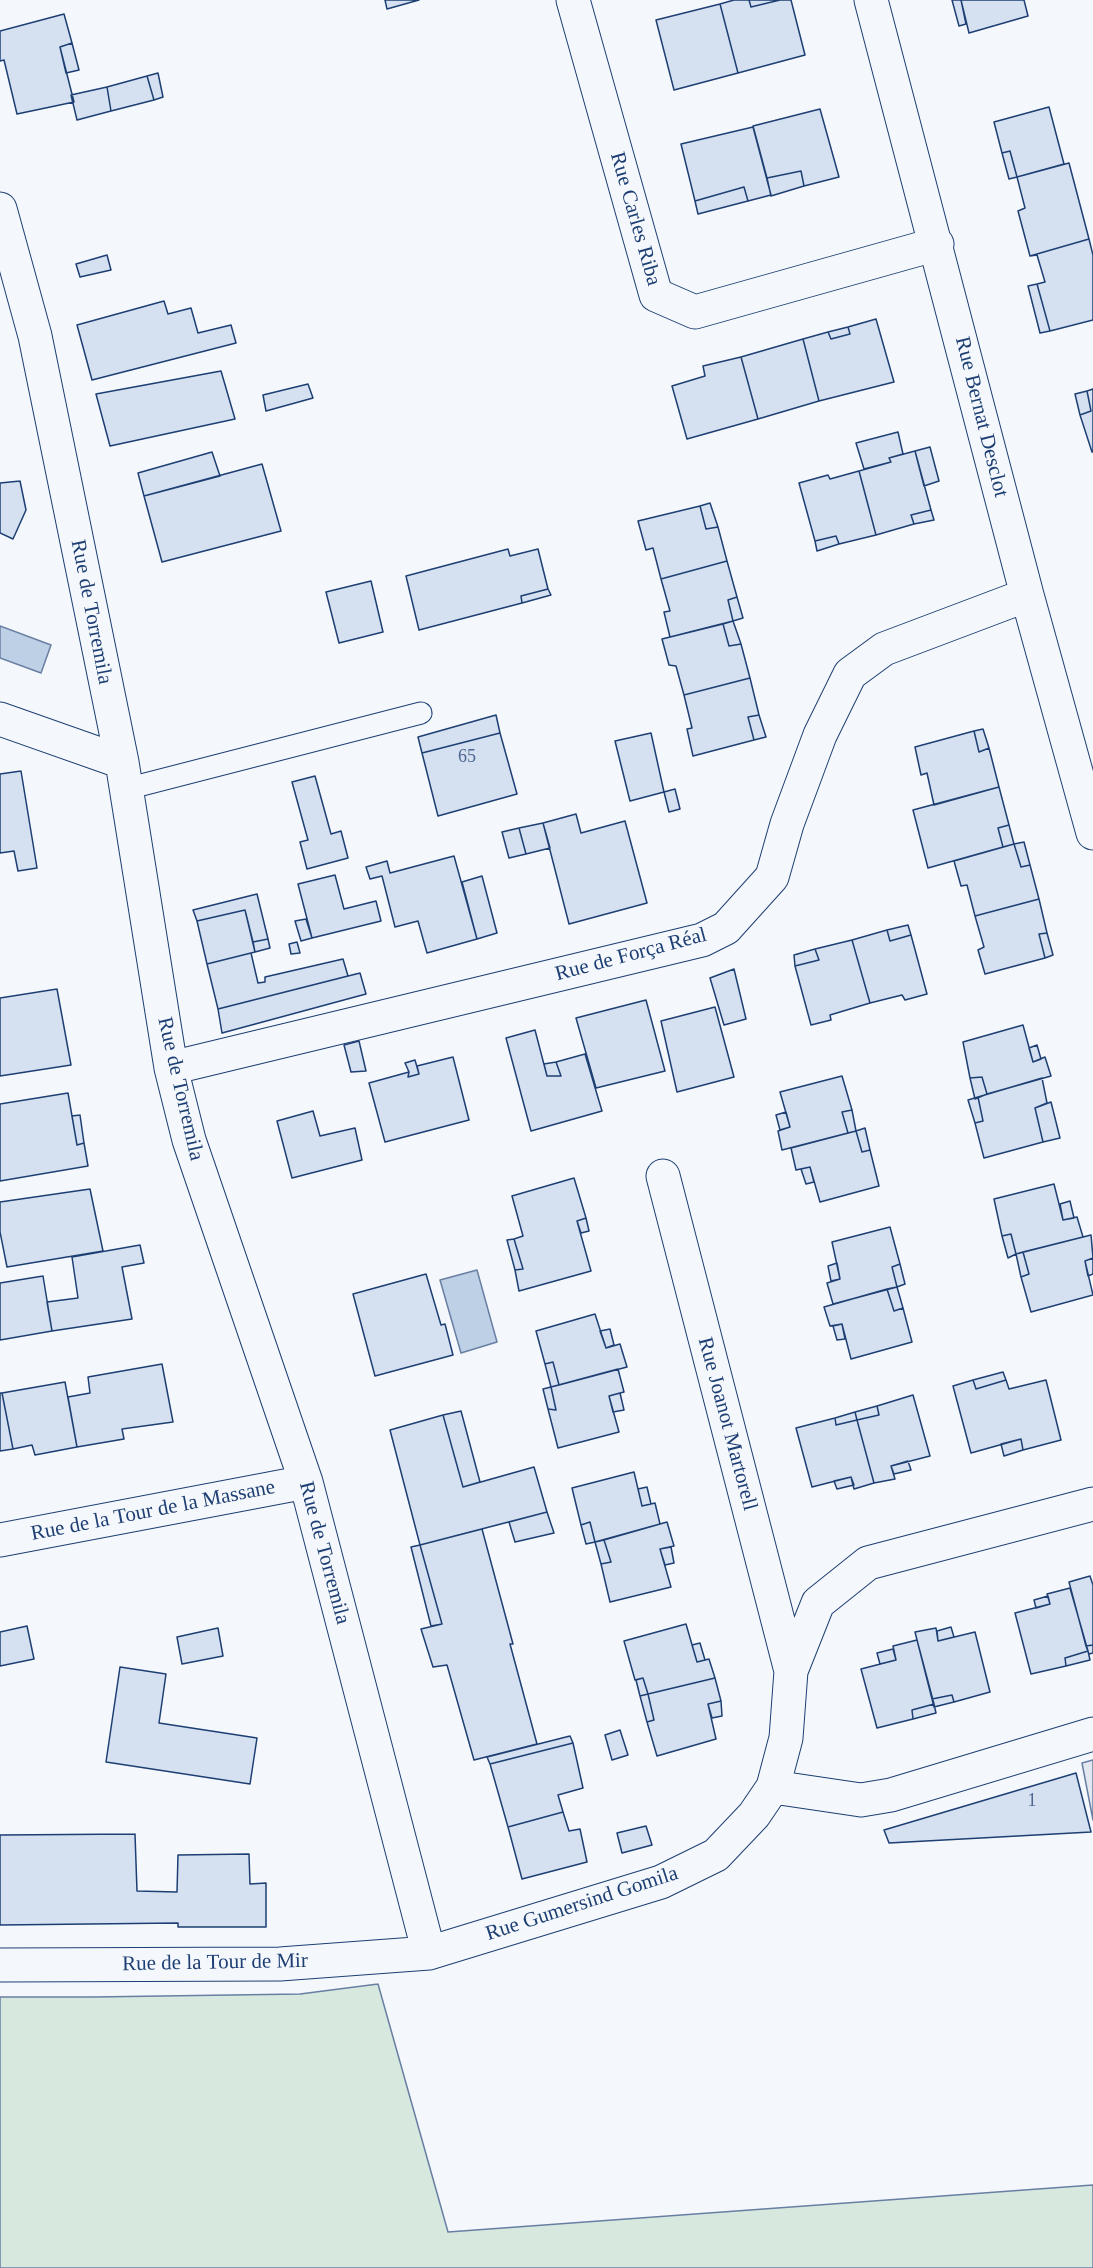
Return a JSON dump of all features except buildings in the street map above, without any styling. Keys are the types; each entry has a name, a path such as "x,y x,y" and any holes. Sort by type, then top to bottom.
{"street":[{"name":"Rue Carles Riba","path":"573,0 656,295 695,312 937,244"},
{"name":"Rue Bernat Desclot","path":"871,0 937,244 1027,595 1093,833"},
{"name":"Rue de Torremila","path":"0,209 35,336 124,775 171,1068 189,1140 306,1482 429,1953"},
{"name":"Rue de Força Réal","path":"171,1068 702,940 726,928 772,877 787,824 820,735 849,674 884,649 1027,595"},
{"path":"0,719 124,775"},
{"name":"Rue Joanot Martorell","path":"663,1176 791,1671"},
{"name":"Rue de la Tour de la Massane","path":"0,1540 306,1482"},
{"name":"Rue Gumersind Gomila","path":"429,1953 661,1882 716,1855 754,1815 773,1787 786,1738 791,1671 818,1603 868,1563 1093,1504"},
{"path":"773,1787 861,1800 871,1799 1093,1734"},
{"name":"Rue de la Tour de Mir","path":"0,1965 280,1964 429,1953"}],"lane":[{"path":"124,775 421,713"}],"shaded area":[{"path":"1093,1760 1093,1820 1082,1763"},
{"path":"378,1984 448,2232 1093,2185 1093,2268 0,2268 0,1997 300,1994"}],"water":[{"path":"0,626 51,645 41,673 0,658"},
{"path":"477,1270 497,1342 461,1353 440,1280"}]}
